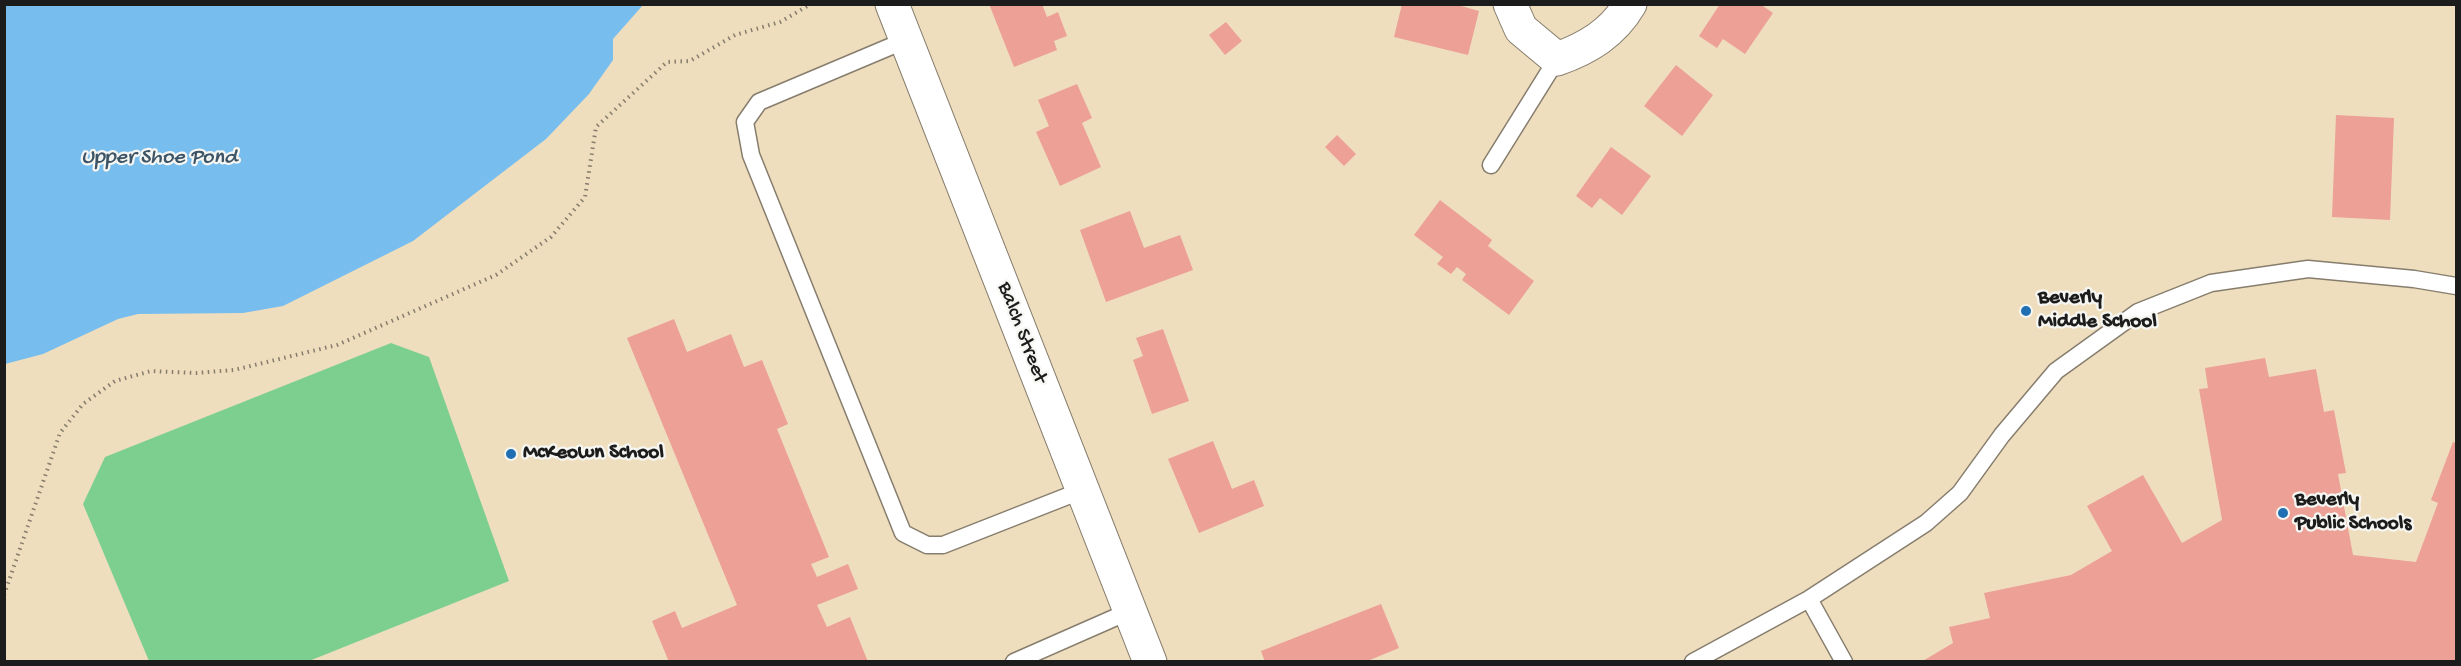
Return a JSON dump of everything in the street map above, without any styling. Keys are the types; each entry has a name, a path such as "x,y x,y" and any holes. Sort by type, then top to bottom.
{"street":[{"name":"Balch Street","path":"892,4 1150,662"},
{"path":"1510,4 1521,29 1557,59 1584,50 1620,21 1630,4"}],"lane":[{"path":"906,40 759,102 745,122 751,155 903,533 927,545 943,545 1083,490"},
{"path":"1491,165 1557,59"},
{"path":"1693,662 1809,599 1926,524 1960,493 2002,435 2056,371 2138,312 2211,283 2308,269 2414,279 2457,286"},
{"path":"1809,599 1844,662"},
{"path":"1014,662 1130,610"}],"path":[{"path":"4,595 60,433 83,404 115,381 151,371 196,373 234,370 337,345 496,275 551,237 585,197 596,127 667,62 690,61 735,35 780,22 811,4"}],"green space":[{"path":"391,343 429,357 509,581 309,661 149,661 83,504 105,457"}],"water":[{"name":"Upper Shoe Pond","path":"5,4 643,5 613,39 613,60 589,94 546,139 413,241 283,306 243,313 138,314 118,319 43,354 5,364"}],"building":[{"path":"989,4 1042,4 1047,17 1058,12 1067,36 1054,41 1057,50 1014,67"},
{"path":"1402,4 1454,4 1479,11 1468,55 1394,37"},
{"path":"1720,4 1760,4 1773,13 1745,54 1723,39 1717,48 1699,36"},
{"path":"1226,22 1242,41 1225,55 1209,35"},
{"path":"1676,65 1713,95 1682,136 1644,106"},
{"path":"1077,84 1092,118 1082,123 1101,167 1060,186 1036,132 1049,126 1038,100"},
{"path":"2336,115 2394,118 2390,220 2332,217"},
{"path":"1337,135 1356,154 1344,166 1325,147"},
{"path":"1611,147 1651,176 1622,215 1600,198 1592,208 1576,196"},
{"path":"1440,200 1492,240 1488,246 1534,281 1509,315 1462,280 1466,274 1457,267 1451,274 1437,264 1443,257 1414,235"},
{"path":"1130,211 1144,248 1180,235 1193,270 1106,302 1080,230"},
{"path":"674,319 687,352 731,334 744,367 762,360 788,424 777,429 829,557 811,564 817,577 848,564 858,589 817,605 827,627 850,617 868,662 669,662 652,621 675,611 682,628 737,605 627,338"},
{"path":"1163,329 1189,401 1152,414 1133,360 1143,356 1136,338"},
{"name":"Beverly Public Schools","path":"2265,358 2269,377 2316,369 2324,412 2334,410 2346,473 2338,474 2353,555 2416,562 2438,503 2431,500 2453,442 2456,443 2456,662 1921,662 1953,643 1949,627 1990,618 1984,593 2071,575 2112,551 2087,506 2143,475 2182,543 2222,520 2199,389 2208,388 2205,368"},
{"path":"1213,441 1232,489 1254,480 1264,506 1199,533 1168,459"},
{"path":"1381,604 1399,648 1365,662 1265,662 1261,651"}],"place":[{"name":"Beverly Middle School","path":"2026,311"},
{"name":"McKeown School","path":"511,454"},
{"name":"Beverly Public Schools","path":"2283,513"}]}
